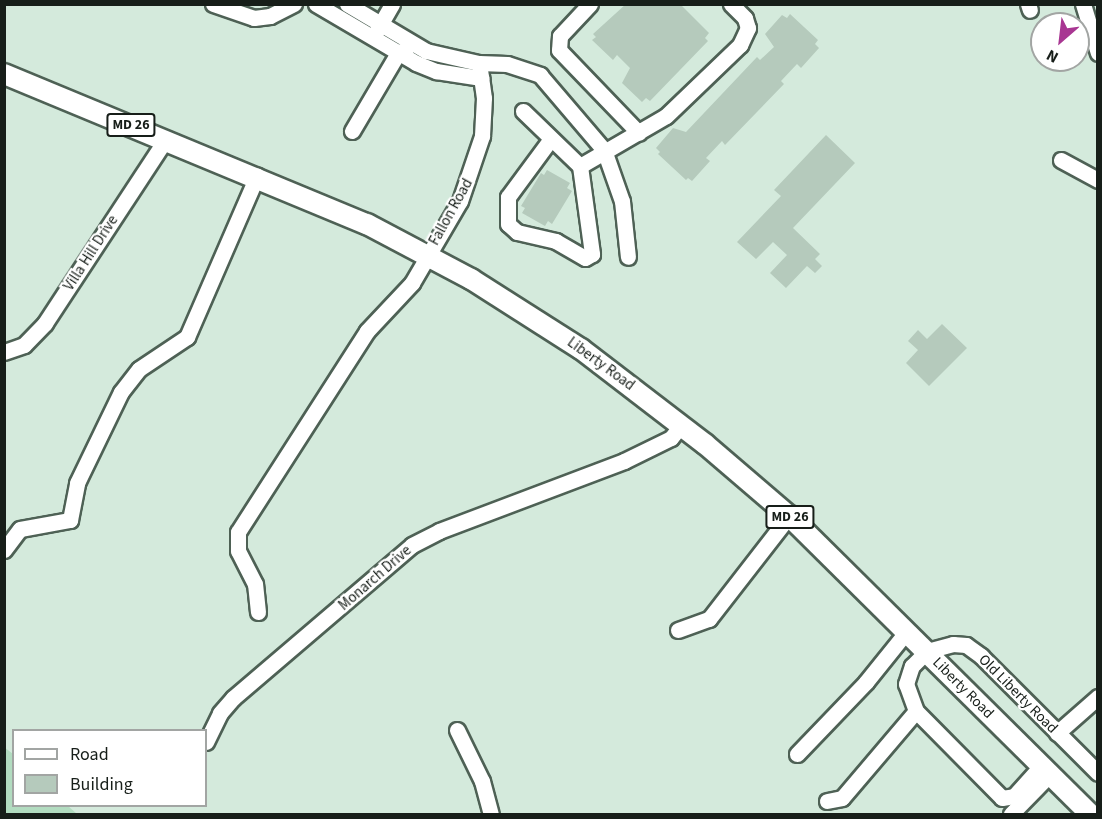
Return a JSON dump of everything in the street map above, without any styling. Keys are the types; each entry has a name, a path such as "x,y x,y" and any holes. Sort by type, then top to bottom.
{"main road":[{"name":"Liberty Road","path":"4,74 257,176 428,255 555,331 681,425 789,516 1090,814"}],"street":[{"path":"213,4 254,18 270,16 294,4"},
{"path":"316,4 377,31 480,70"},
{"path":"347,4 398,53 436,71 480,70 507,64 540,75 604,150 622,201 628,256"},
{"path":"377,31 393,4"},
{"path":"590,4 560,36 559,50 639,133"},
{"path":"580,166 666,116 740,45 748,28 745,18 731,4"},
{"path":"1083,4 1098,53"},
{"path":"352,131 398,53 414,44"},
{"name":"Fallon Road","path":"258,612 255,584 238,551 238,532 367,331 412,283 472,173 482,136 480,70"},
{"path":"523,111 550,140 580,166 592,254 585,258 556,241 517,232 508,224 505,212 508,197 550,140"},
{"name":"Villa Hill Drive","path":"4,352 35,337 166,139"},
{"path":"1061,160 1098,180"},
{"path":"4,550 20,529 70,520 77,483 121,392 139,369 186,337 257,176"},
{"name":"Monarch Drive","path":"207,740 220,713 233,698 412,545 439,531 624,461 671,438 681,425"},
{"path":"678,630 709,620 789,516"},
{"path":"796,754 866,682 907,631"},
{"name":"Old Liberty Road","path":"927,651 953,644 973,649 1098,773"},
{"path":"927,651 912,666 906,684 916,711 1002,798 1014,796 1046,770"},
{"path":"1057,734 1098,697"},
{"path":"827,801 842,798 916,711"},
{"path":"457,730 482,781 491,814"},
{"path":"1011,814 1046,770"}],"green space":[{"path":"4,747 12,753 12,807 69,807 77,814 5,814"}],"building":[{"path":"626,4 680,4 709,33 705,38 708,41 650,101 646,98 642,102 622,83 630,68 617,55 613,60 592,40 596,37 593,34"},
{"path":"790,14 818,40 815,44 819,48 801,68 797,64 781,81 784,84 725,145 722,141 706,158 710,161 692,181 688,178 686,180 658,154 660,152 656,148 673,128 686,132 757,57 760,60 774,47 765,34 782,15 787,18"},
{"path":"826,135 855,163 793,228 820,254 815,259 822,266 815,273 807,266 786,288 770,273 787,255 773,242 756,259 737,242 781,196 774,190"},
{"path":"547,170 570,183 567,188 572,191 552,224 548,221 545,226 522,213 525,208 521,206 541,173 544,175"},
{"path":"942,324 967,348 929,386 906,363 918,350 908,341 918,330 927,339"}]}
